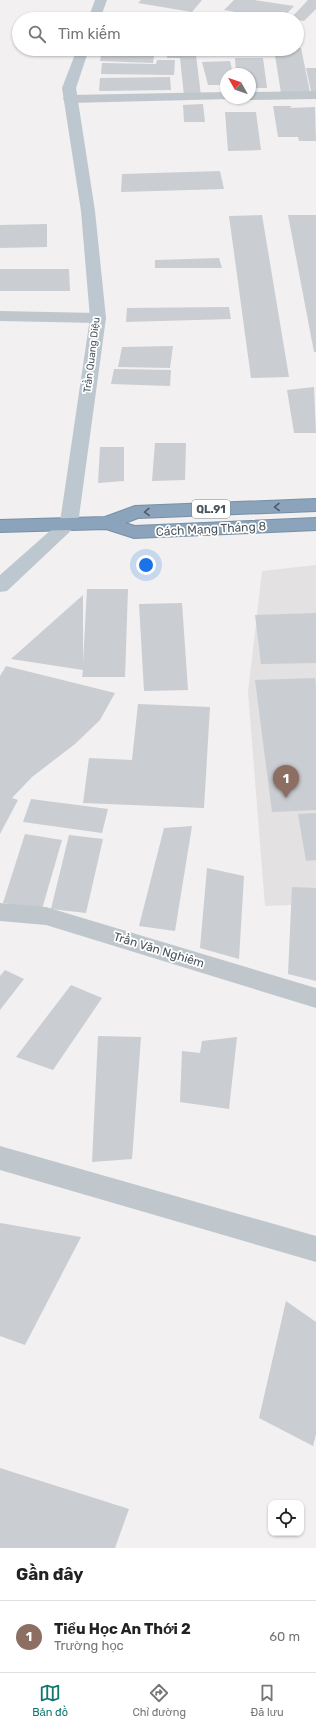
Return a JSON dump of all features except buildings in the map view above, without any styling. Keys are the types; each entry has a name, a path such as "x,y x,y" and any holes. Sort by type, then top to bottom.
{"highway":[{"name":"Cách Mạng Tháng 8","path":"0,526 107,523 135,512 316,505"},
{"name":"Cách Mạng Tháng 8","path":"107,523 134,532 316,524"}],"street":[{"path":"97,12 101,0"},
{"name":"Trần Quang Diệu","path":"69,524 98,318 88,211 69,88 80,56"},
{"path":"256,96 316,95"},
{"path":"70,98 220,96"},
{"path":"0,316 98,318"},
{"path":"0,586 69,524"},
{"name":"Trần Văn Nghiêm","path":"0,912 46,916 316,998"},
{"path":"0,1158 316,1249"}],"shaded area":[{"path":"316,565 316,904 265,906 248,692 262,571"}],"place":[{"name":"Tiểu Học An Thới 2","path":"286,798"}]}
